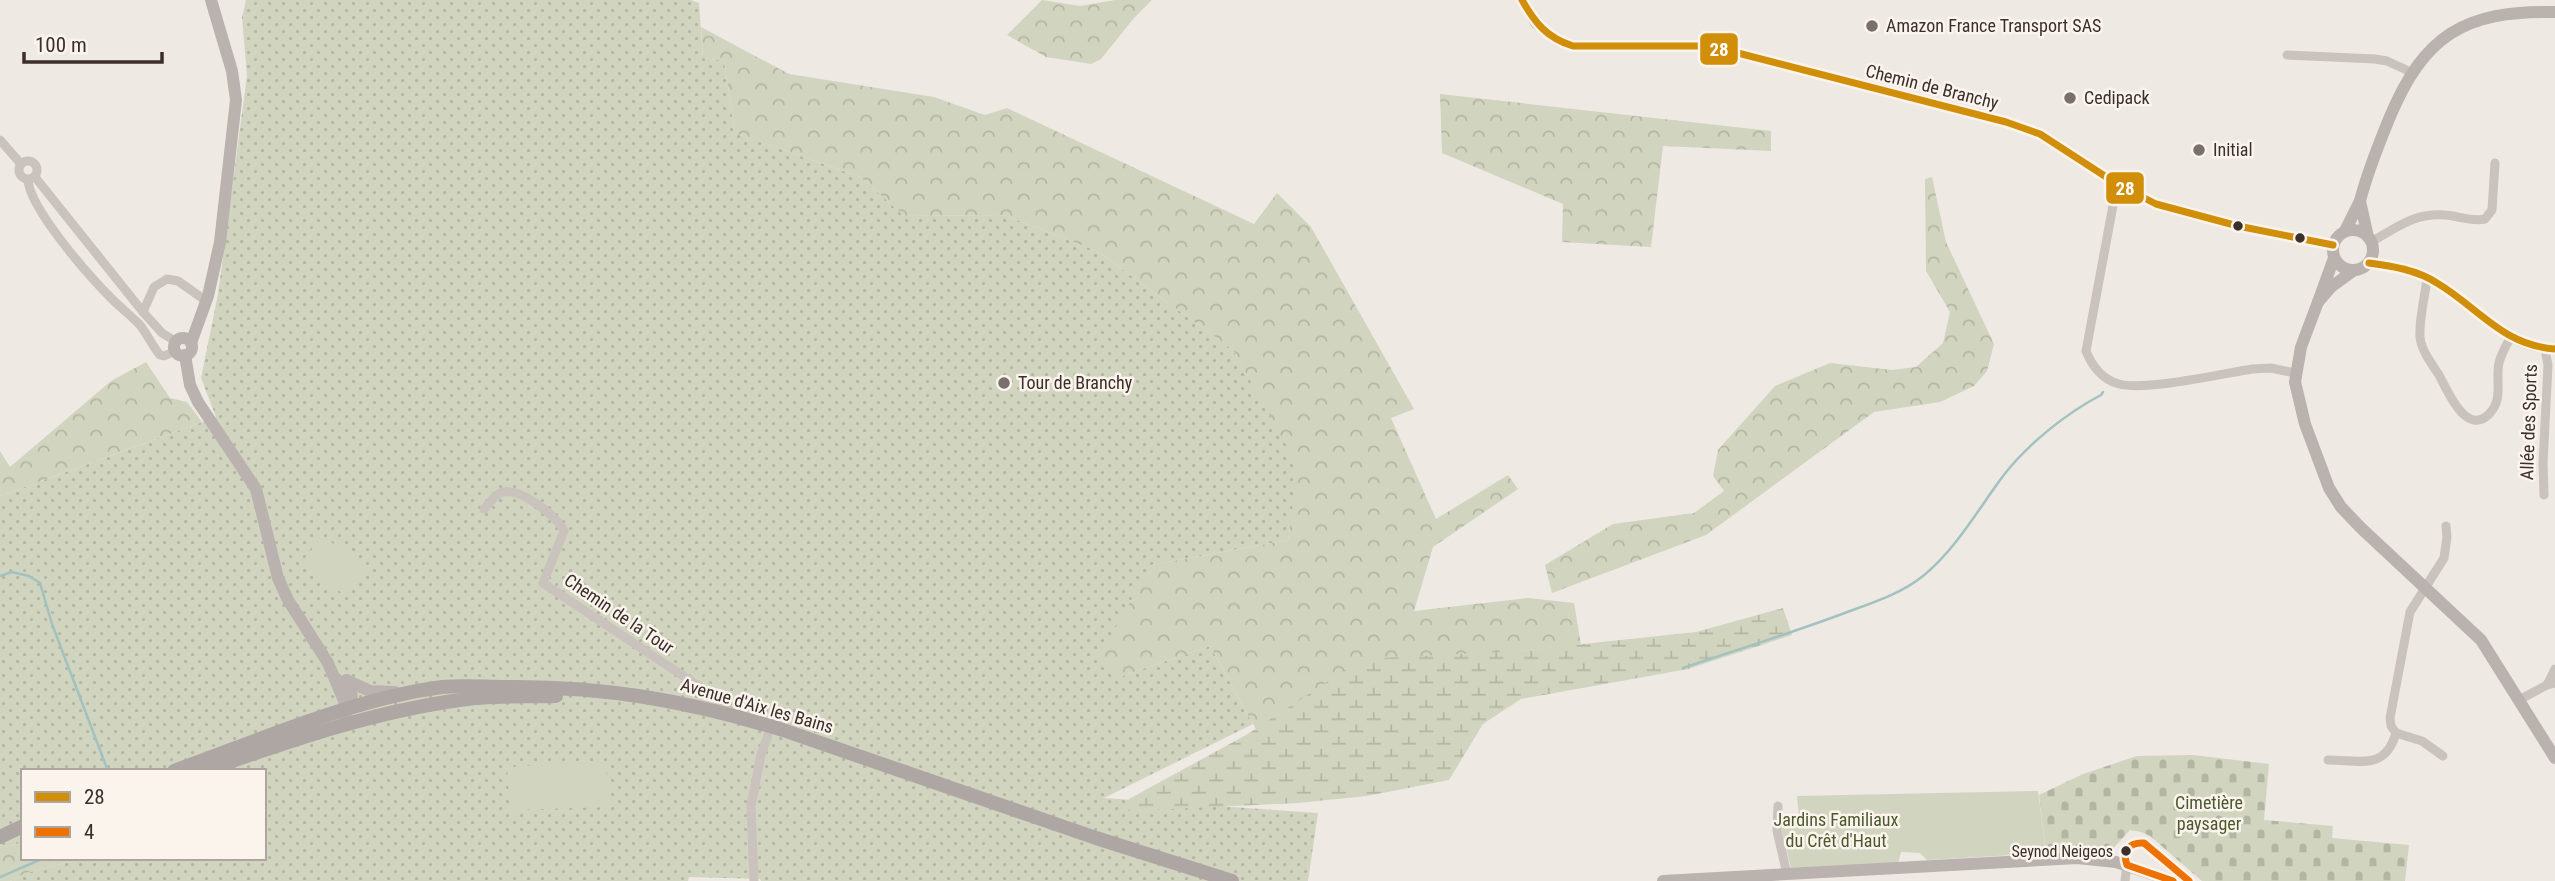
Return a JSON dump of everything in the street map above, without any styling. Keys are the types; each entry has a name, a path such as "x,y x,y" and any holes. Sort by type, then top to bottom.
{"main road":[{"name":"Avenue d'Aix les Bains","path":"180,769 348,710 444,687 551,687 640,694 736,716 1232,881"},
{"name":"Avenue d'Aix les Bains","path":"209,769 354,721 463,699 558,696 648,704 730,723 958,792"},
{"path":"348,710 364,714 432,701 463,699"},
{"path":"0,837 21,830"}],"street":[{"path":"205,294 220,242 236,100 233,71 211,0"},
{"name":"Chemin de Branchy","path":"1522,0 1535,24 1557,41 1584,47 1697,46 1730,51 2006,122 2040,134 2117,184 2156,204 2333,245"},
{"path":"2345,231 2360,201 2377,147 2400,92 2411,72 2430,50 2468,23 2508,13 2555,12"},
{"path":"2287,55 2375,59 2388,61 2411,72"},
{"path":"0,140 21,164"},
{"path":"143,312 155,287 167,279 178,281 208,296 182,346 164,356 160,355 141,326 111,298 38,209 29,189 31,179 37,171 32,162 21,164 21,177 31,179 143,312 162,333 182,346 190,385 198,402 256,489 278,578 288,600 328,663 348,710"},
{"path":"2370,239 2407,220 2425,215 2443,214 2485,219 2492,210 2495,163"},
{"path":"2117,184 2086,351 2098,372 2109,381 2137,386 2252,369 2271,368 2295,373"},
{"path":"2318,302 2331,287 2369,263 2373,253 2360,201"},
{"path":"2370,239 2360,231 2345,231 2333,245 2334,258 2311,318 2295,373 2305,424 2329,488 2342,507 2481,640 2555,758"},
{"path":"2334,258 2341,267 2353,271"},
{"path":"2369,263 2427,278 2458,296 2510,338 2526,346 2550,349"},
{"path":"2427,278 2420,328 2422,347 2452,401 2462,414 2469,418 2481,419 2494,408 2500,390 2499,365 2510,338"},
{"name":"Allée des Sports","path":"2544,495 2543,463 2550,349"},
{"name":"Chemin de la Tour","path":"484,509 500,493 510,491 551,513 564,531 543,583 706,691 736,716"},
{"path":"2443,757 2422,741 2396,733 2390,718 2410,612 2438,572 2444,558 2446,526"},
{"path":"328,663 359,687 382,693 444,687"},
{"path":"2519,700 2551,684 2555,668"},
{"path":"261,751 282,740 341,720 348,710 353,693 347,680"},
{"path":"2328,760 2371,760 2382,757 2388,754 2396,733"},
{"path":"754,881 751,806 761,755 768,735"},
{"path":"1778,806 1777,831 1787,874"},
{"path":"1663,881 1755,878 1787,874 1831,876 2077,858 2127,865 2173,881"},
{"path":"2124,881 2127,865"}],"green space":[{"path":"246,0 691,0 699,3 703,58 724,61 735,133 861,177 904,216 1004,215 1097,251 1233,350 1299,466 1288,540 1151,565 1119,677 1210,646 1253,724 1104,798 1318,813 1308,881 761,881 689,877 688,881 10,881 26,873 77,860 266,860 266,769 21,769 21,843 10,846 0,845 0,496 216,417 201,378 218,294 247,76 242,17"},
{"path":"1042,0 1080,6 1115,0 1152,0 1101,59 1091,64 1046,57 1007,35"},
{"path":"701,27 789,74 934,97 985,115 1007,108 1254,224 1277,193 1311,227 1414,409 1391,418 1436,519 1508,475 1518,489 1433,547 1414,611 1528,598 1574,603 1581,645 1517,651 1273,760 1210,646 1119,677 1100,655 1151,565 1288,540 1298,466 1233,350 1097,251 1004,215 904,216 861,177 735,133 724,61 703,58"},
{"path":"1440,94 1771,131 1771,151 1663,146 1651,247 1562,242 1563,204 1442,153"},
{"path":"1932,177 1946,242 1994,344 1987,371 1974,386 1940,402 1874,412 1706,535 1552,593 1545,565 1613,524 1694,513 1724,491 1713,476 1718,450 1775,386 1830,363 1892,370 1916,367 1943,343 1950,312 1926,271 1925,179"},
{"path":"146,362 170,398 187,402 202,422 0,496 0,451 10,467 111,381"},
{"path":"322,536 368,567 348,597 300,565"},
{"path":"1783,608 1792,635 1688,669 1521,699 1483,724 1449,780 1367,796 1298,803 1128,811 1129,799 1246,735 1362,659 1517,651 1696,632"},
{"name":"Cimetière paysager","path":"2193,755 2269,764 2264,820 2333,826 2332,838 2409,845 2405,881 2202,881 2150,836 2130,830 2110,852 2046,853 2039,795 2083,774 2137,756"},
{"path":"606,762 608,807 510,810 507,767"},
{"name":"Jardins Familiaux du Crêt d'Haut","path":"2038,791 2046,853 1927,860 1920,853 1901,852 1898,863 1791,868 1781,828 1800,827 1797,796"},
{"path":"21,843 21,860 77,860 26,873 10,881 0,881 0,845 10,846"}],"waterway":[{"path":"1683,668 1869,604 1915,582 1946,554 2003,476 2024,453 2061,421 2103,392"},
{"path":"0,576 12,572 29,576 40,583 52,624 107,769"},
{"path":"0,877 39,860"}],"transit line":[{"name":"28","path":"1522,0 1543,29 1556,39 1573,46 1697,46 1730,51 2006,122 2040,134 2117,184 2156,204 2238,226 2333,245"},
{"name":"28","path":"2369,263 2421,275 2452,293 2505,333 2520,341 2555,349"},
{"name":"4","path":"2173,881 2127,865 2125,856 2128,848 2144,843 2189,881"}],"place":[{"name":"Amazon France Transport SAS","path":"1872,26"},
{"name":"Cedipack","path":"2070,98"},
{"name":"Initial","path":"2199,150"},
{"name":"Tour de Branchy","path":"1004,383"},
{"name":"Seynod Neigeos","path":"2126,851"}]}
